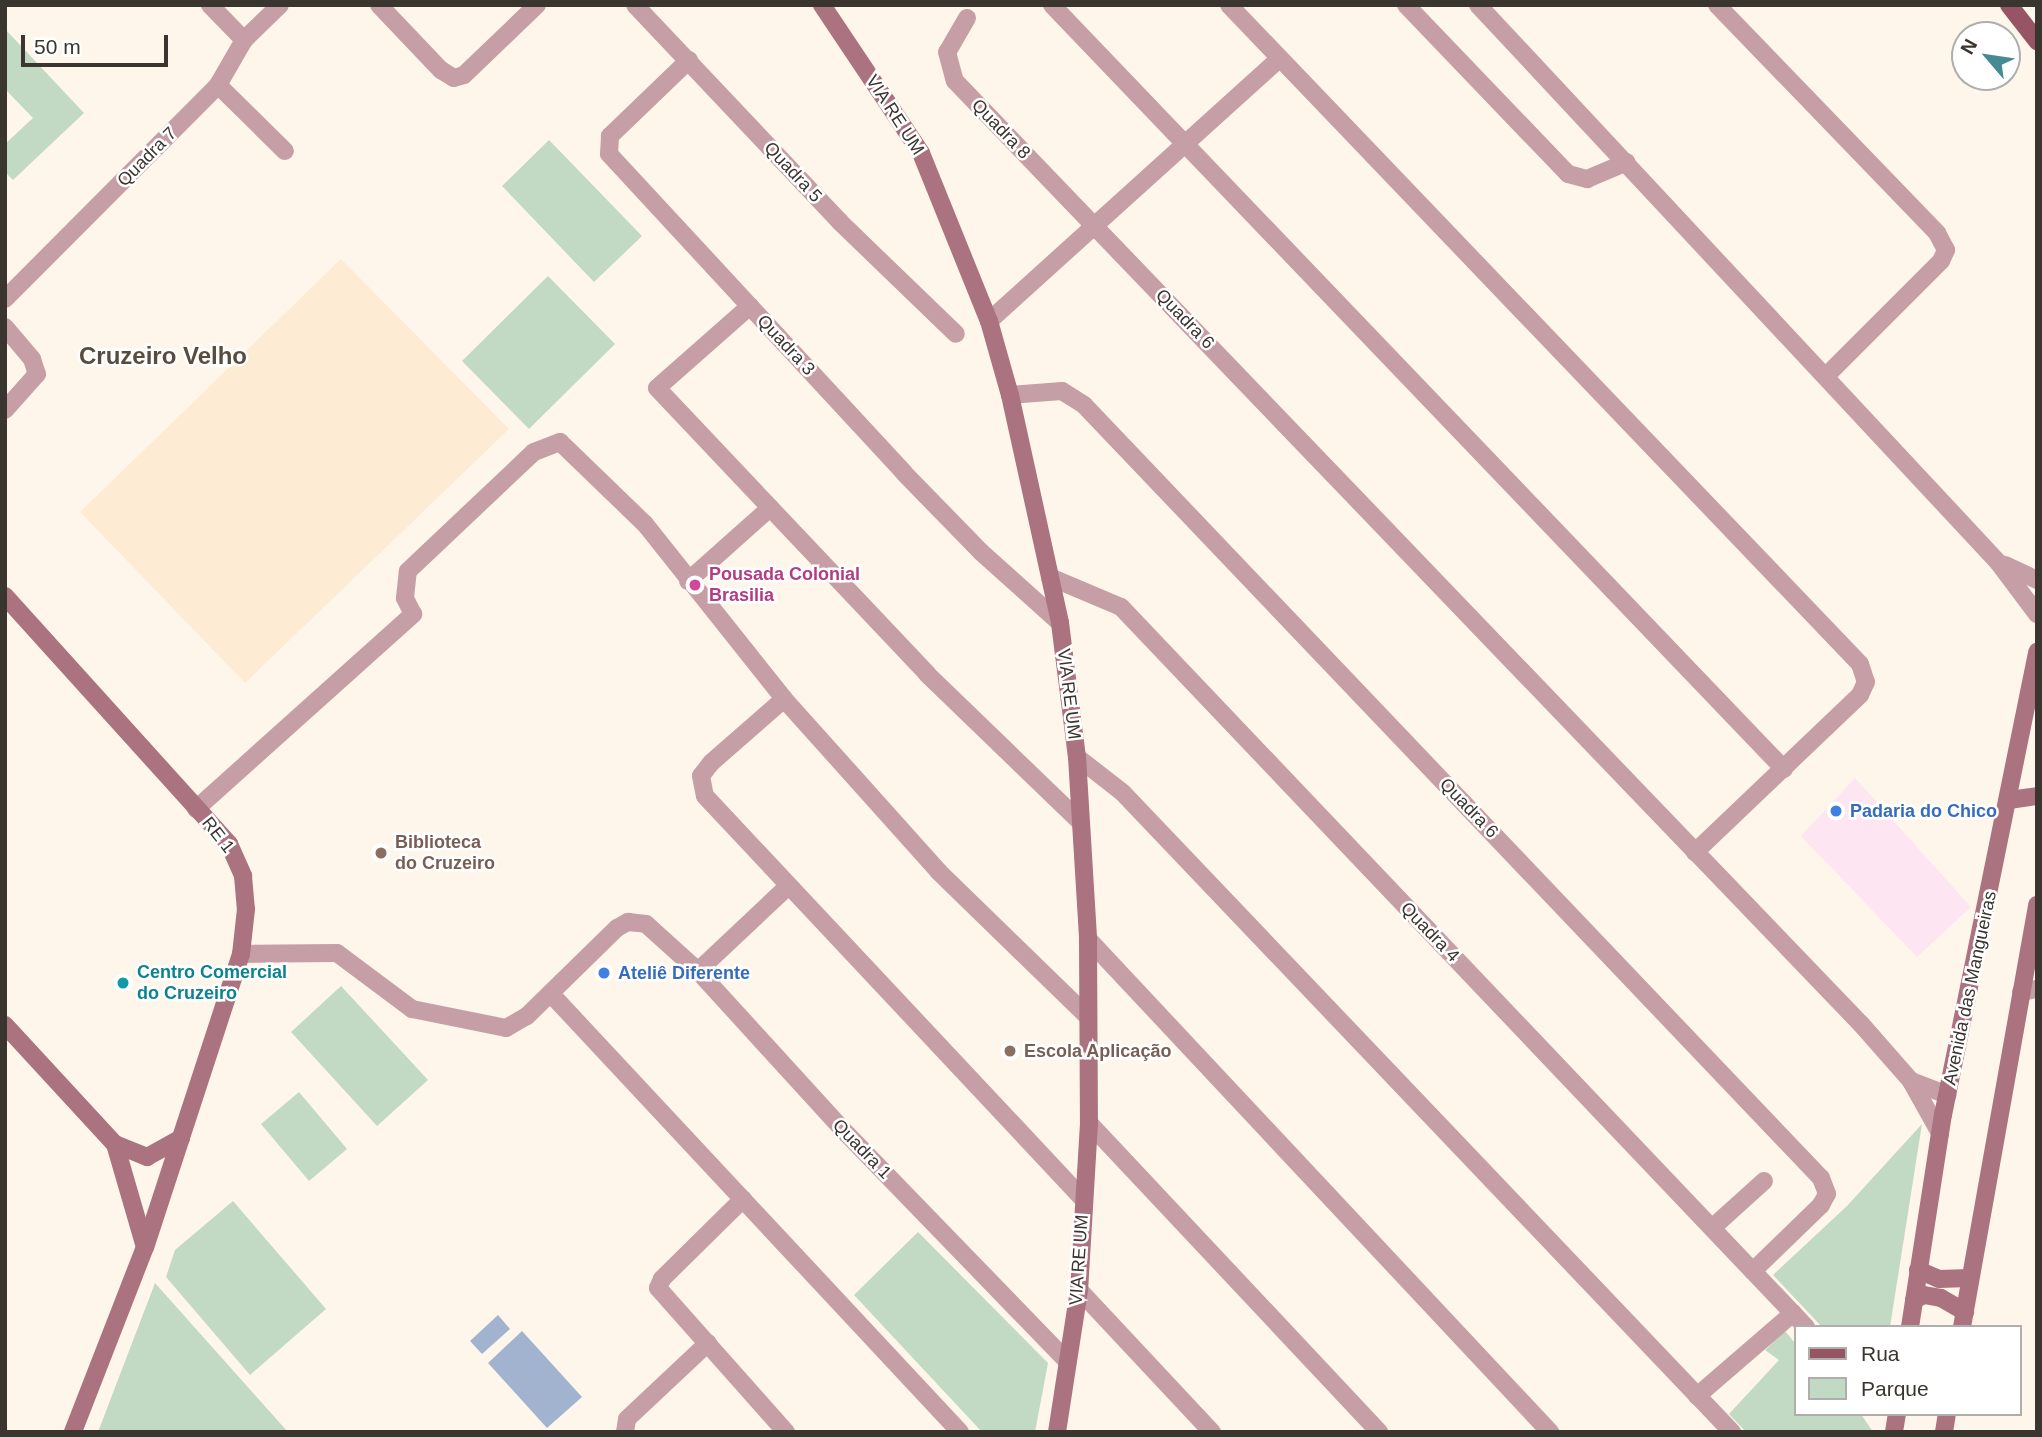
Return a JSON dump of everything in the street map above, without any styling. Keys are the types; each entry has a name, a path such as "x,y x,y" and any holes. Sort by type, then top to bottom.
{"main road":[{"path":"2009,5 2037,41"}],"street":[{"path":"209,5 244,40"},
{"name":"Quadra 7","path":"5,299 219,85 244,40 280,5"},
{"path":"379,5 441,70 454,78 464,75 537,5"},
{"name":"Quadra 5","path":"635,5 831,212 956,334"},
{"name":"VIA RE UM","path":"822,5 921,153 989,321 1010,394 1060,622 1077,757 1088,939 1089,1123 1079,1290 1057,1432"},
{"path":"1052,5 1784,769"},
{"path":"1229,5 1278,60 1860,664 1866,682 1860,695 1695,852"},
{"path":"1406,5 1568,174 1587,179 1627,162"},
{"path":"1478,5 1998,562 2037,614"},
{"path":"1717,5 1943,242 1941,261 1826,376"},
{"name":"Quadra 8","path":"967,18 947,52 955,81 1097,227"},
{"name":"Quadra 3","path":"689,60 610,136 606,147 981,552 1060,622"},
{"path":"989,321 1097,227 1182,143 1278,60"},
{"path":"219,85 285,151"},
{"name":"Quadra 6","path":"1097,227 1911,1081 1940,1133"},
{"path":"751,306 657,388 927,674 1079,821"},
{"path":"5,327 32,359 37,374 5,411"},
{"name":"Quadra 6","path":"1010,394 1062,391 1084,405 1821,1178 1827,1194 1821,1205 1753,1271"},
{"path":"196,808 413,614 405,598 408,571 534,452 560,442 571,448 645,524 688,582 784,699 939,872 1088,1017"},
{"path":"688,582 770,508"},
{"path":"1998,562 2037,580"},
{"name":"Quadra 4","path":"1050,577 1121,607 1804,1325"},
{"name":"RE 1","path":"5,596 229,844 243,876 246,909 242,954 145,1247 74,1432"},
{"name":"Avenida das Mangueiras","path":"1910,1325 1947,1095 2009,800 2029,738 2037,651"},
{"path":"784,699 711,763 700,786 787,887 1084,1200"},
{"path":"1077,757 1123,793 1732,1432"},
{"path":"2009,800 2037,796"},
{"path":"698,971 787,887"},
{"path":"1964,1319 2029,991 2037,905"},
{"name":"Quadra 1","path":"551,994 628,922 646,924 661,933 847,1134 1068,1361"},
{"path":"1088,939 1550,1432"},
{"path":"242,954 337,953 412,1009 506,1028 515,1026 551,994 960,1432"},
{"path":"5,1025 115,1144 147,1157 181,1138"},
{"name":"Quadra 6","path":"1911,1081 1947,1095"},
{"path":"1089,1123 1379,1432"},
{"path":"115,1144 145,1247"},
{"path":"1712,1228 1764,1181"},
{"path":"743,1199 658,1284 660,1293 786,1432"},
{"path":"1918,1270 1939,1279 1970,1279"},
{"path":"1079,1290 1212,1432"},
{"path":"1914,1300 1924,1295 1941,1298 1964,1319"},
{"path":"1697,1396 1793,1313"},
{"path":"625,1432 627,1419 708,1343"},
{"name":"RE 1","path":"83,1432 89,1397"}],"shaded area":[{"path":"341,259 509,429 245,683 80,512"},
{"path":"1855,778 1971,907 1917,957 1801,836"}],"green space":[{"path":"5,29 84,113 13,180 5,172 5,144 33,118 5,89"},
{"path":"549,140 642,236 594,282 502,186"},
{"path":"548,276 615,344 529,429 462,361"},
{"path":"341,986 428,1080 377,1126 291,1032"},
{"path":"299,1092 347,1149 309,1181 261,1124"},
{"path":"1922,1124 1890,1325 1820,1325 1773,1275 1847,1206"},
{"path":"233,1201 326,1309 250,1375 166,1277 175,1250"},
{"path":"918,1232 1048,1363 1035,1432 982,1432 854,1295"},
{"path":"155,1283 288,1432 98,1432"},
{"path":"1785,1331 1794,1342 1794,1416 1862,1416 1873,1432 1746,1432 1729,1414 1779,1360 1765,1350"}],"water":[{"path":"498,1315 510,1329 482,1354 470,1341"},
{"path":"522,1331 582,1397 547,1428 488,1363"}],"place":[{"name":"Pousada Colonial Brasilia","path":"695,585"},
{"name":"Padaria do Chico","path":"1836,811"},
{"name":"Biblioteca do Cruzeiro","path":"381,853"},
{"name":"Ateliê Diferente","path":"604,973"},
{"name":"Centro Comercial do Cruzeiro","path":"123,983"},
{"name":"Escola Aplicação","path":"1010,1051"}],"district":[{"name":"Cruzeiro Velho","path":"163,356"}]}
